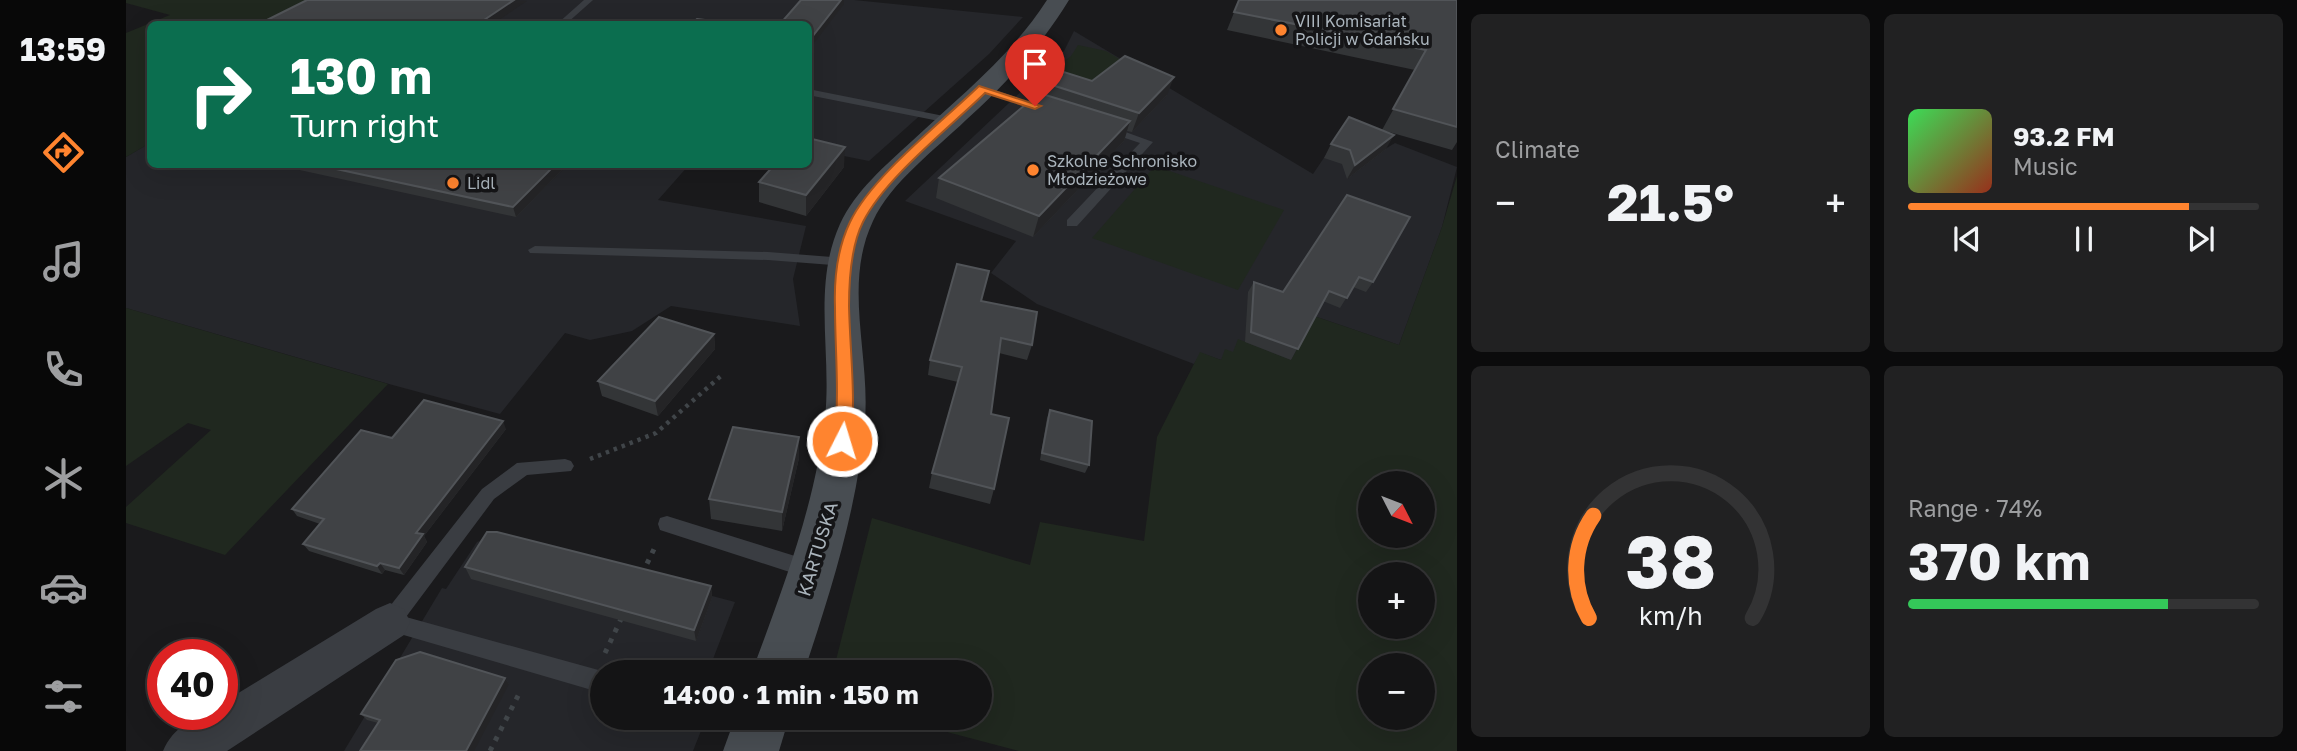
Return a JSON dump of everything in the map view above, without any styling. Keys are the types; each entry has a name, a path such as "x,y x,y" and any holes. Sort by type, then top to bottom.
{"street":[{"name":"KARTUSKA","path":"782,660 836,492 845,415 846,354 842,306 845,262 856,222 881,187 1028,45 1058,0"},
{"path":"189,750 390,622"}],"lane":[{"path":"564,21 589,0"},
{"path":"983,89 1060,114"},
{"path":"812,93 931,114 949,120"},
{"path":"1072,223 1147,142 1097,126"},
{"path":"534,250 618,255 750,254 845,262"},
{"path":"565,466 523,468 488,494 390,622 590,679"},
{"path":"667,524 813,570"}],"path":[{"path":"565,466 623,448 656,433 722,375"},
{"path":"638,584 667,524"},
{"path":"606,660 627,608"},
{"path":"490,751 525,682"}],"shaded area":[{"path":"126,0 318,0 276,21 155,21 170,15 126,3"},
{"path":"318,0 854,0 1023,17 989,54 869,161 812,150 812,21 276,21"},
{"path":"147,24 147,145 126,157 126,33"},
{"path":"1074,31 1313,174 1342,131 1385,149 1395,143 1457,167 1442,227 1399,345 1314,316 1291,360 1232,352 1221,360 1201,353 1194,364 1037,304 991,273 1016,241 905,201 1064,51"},
{"path":"1078,45 1106,51 1163,85 1083,93 1040,80 1071,56"},
{"path":"147,145 147,168 686,168 658,200 806,226 793,279 800,326 671,306 632,331 590,340 565,333 500,414 126,308 126,157"},
{"path":"1155,166 1284,210 1238,290 1092,238"},
{"path":"1457,176 1457,751 1019,751 939,730 992,730 992,660 836,660 872,518 1030,565 1040,522 1144,541 1157,437 1200,352 1221,360 1225,349 1233,352 1238,339 1291,360 1314,316 1399,345 1442,227"},
{"path":"126,308 388,384 225,555 126,523 126,507 211,430 188,423 126,466"},
{"path":"489,537 735,602 713,660 590,660 590,730 701,730 693,751 344,751 442,588 446,589 477,542"}],"building":[{"path":"307,0 514,0 482,21 265,21"},
{"path":"801,0 841,0 812,37 812,21 783,21"},
{"path":"1239,0 1457,0 1457,127 1393,109 1426,50 1234,12"},
{"path":"1125,56 1174,77 1139,113 1049,84 1064,72 1092,81"},
{"name":"Szkolne Schronisko Młodzieżowe","path":"1039,93 1130,121 1039,216 939,178"},
{"path":"1349,117 1394,135 1355,165 1350,150 1331,144"},
{"path":"812,139 845,147 806,195 759,182 771,168 812,168"},
{"path":"332,168 552,168 513,207"},
{"path":"1347,195 1410,217 1373,282 1359,277 1347,298 1329,291 1298,349 1251,332 1254,282 1283,292"},
{"path":"957,264 989,271 981,301 1037,312 1032,345 1001,338 991,414 1009,418 994,489 932,473 962,367 930,360"},
{"path":"659,317 714,334 655,401 598,381"},
{"path":"424,400 503,421 416,533 423,534 399,568 380,563 377,566 303,544 324,519 292,509 361,430 392,438"},
{"path":"1050,410 1092,421 1089,465 1042,453"},
{"path":"733,427 799,437 782,512 709,499"},
{"path":"487,532 497,532 711,586 694,630 465,567"},
{"path":"420,652 505,678 466,751 360,751 380,720 361,714 396,660"}],"place":[{"name":"VIII Komisariat Policji w Gdańsku","path":"1281,30"},
{"name":"Szkolne Schronisko Młodzieżowe","path":"1033,170"},
{"name":"Lidl","path":"453,183"}],"route":[{"path":"842,441 846,354 842,306 845,262 856,222 881,187 983,89 1035,106"}]}
